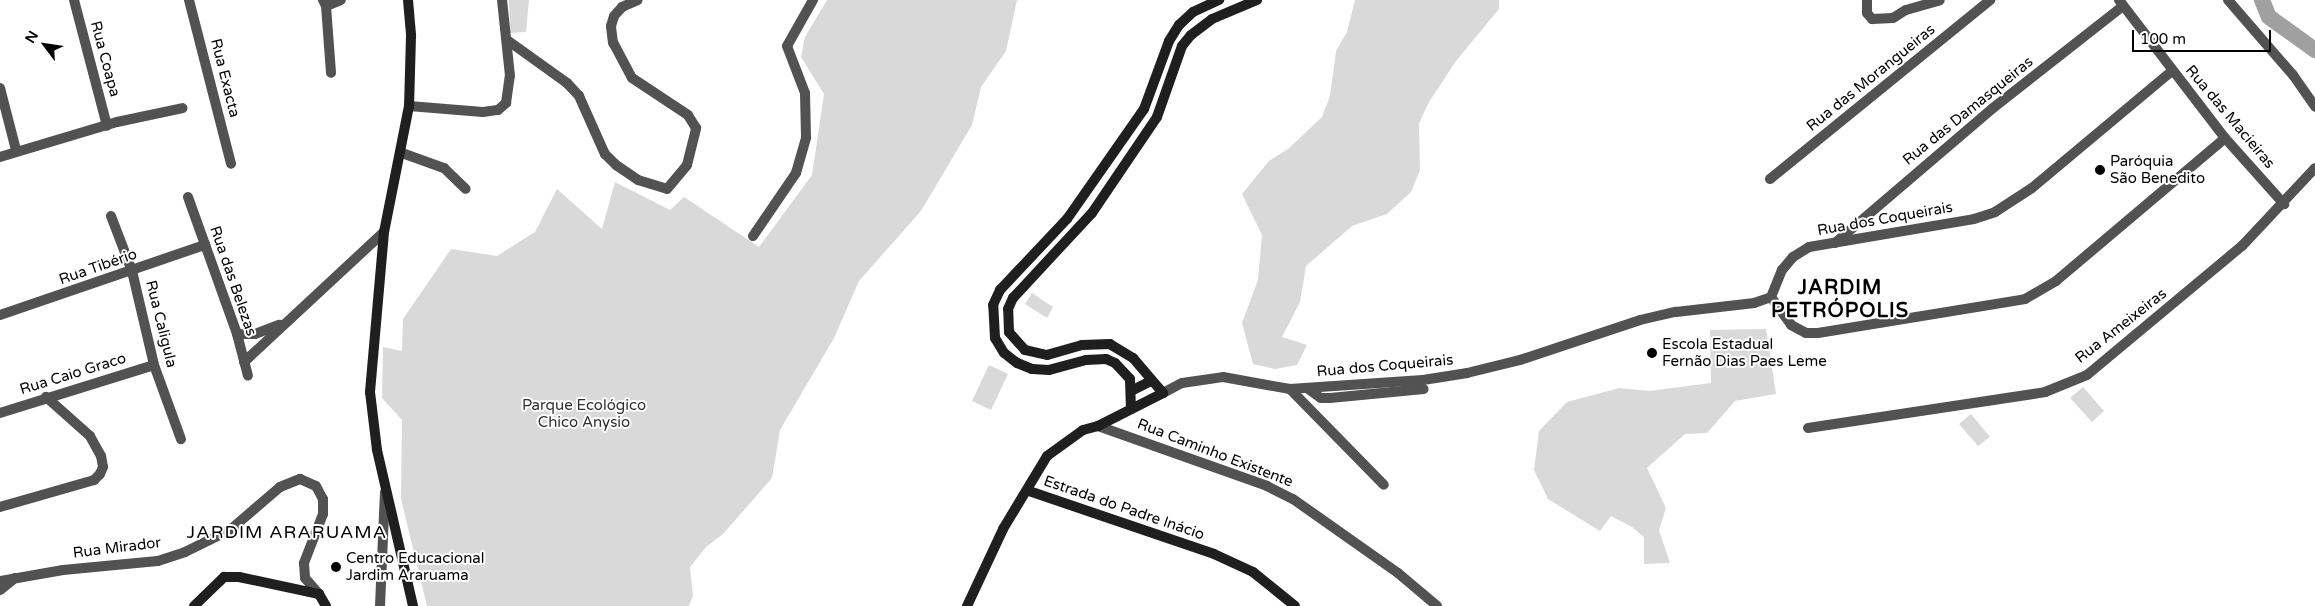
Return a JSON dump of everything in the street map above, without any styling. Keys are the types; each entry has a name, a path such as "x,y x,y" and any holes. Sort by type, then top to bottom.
{"street":[{"name":"Rua Coapa","path":"74,0 107,126"},
{"name":"Rua Exacta","path":"189,0 231,164"},
{"path":"331,73 325,3 341,0"},
{"path":"408,0 411,36 409,106 402,153 384,232 370,392 376,450 413,606"},
{"path":"409,106 483,112 498,110 510,94 507,40 502,0"},
{"path":"507,40 561,78 580,96 605,154 616,165 638,180 662,190 667,189 687,164 696,128 688,115 632,78 613,43 611,26 614,16 622,7 638,0"},
{"path":"753,236 796,173 806,137 805,93 787,46 813,0"},
{"path":"1131,409 1133,390 1130,379 1122,369 1106,359 1086,360 1049,370 1032,369 1017,363 1004,353 995,338 993,305 1000,290 1067,219 1146,106 1169,41 1179,25 1193,12 1219,0"},
{"path":"1028,491 1047,456 1065,440 1098,426 1163,393 1133,358 1110,344 1082,345 1047,355 1025,350 1009,332 1008,309 1013,298 1092,213 1145,136 1157,117 1182,46 1191,35 1212,19 1258,0"},
{"path":"1867,0 1867,13 1872,18 1893,18 1905,5 1940,0"},
{"name":"Rua das Morangueiras","path":"1770,179 1990,0"},
{"path":"2228,0 2293,75 2315,107"},
{"name":"Rua das Macieiras","path":"2121,3 2172,72 2226,138 2284,204"},
{"name":"Rua das Damasqueiras","path":"1835,243 1993,108 2121,3"},
{"name":"Rua dos Coqueirais","path":"1163,393 1182,383 1223,377 1290,389 1422,380 1466,373 1520,360 1640,320 1676,312 1732,307 1770,297 1782,270 1793,257 1809,247 1974,220 1995,212 2032,188 2172,72"},
{"path":"0,88 16,150"},
{"path":"0,157 16,150 183,108"},
{"path":"1131,127 1145,136"},
{"path":"1770,297 1791,325 1806,333 1818,333 2025,299 2056,281 2226,138"},
{"path":"402,153 444,168 466,189"},
{"name":"Rua Ameixeiras","path":"1808,428 2045,392 2087,375 2242,246 2284,204 2315,168"},
{"name":"Rua das Belezas","path":"188,197 237,334 248,376"},
{"name":"Rua Caligula","path":"111,216 132,271 154,365 181,439"},
{"path":"244,362 283,323 384,232"},
{"name":"Rua Tibério","path":"0,316 205,245"},
{"path":"237,334 255,334 283,323"},
{"path":"1017,363 1025,350"},
{"name":"Rua Caio Graco","path":"0,413 46,397 154,365"},
{"path":"1133,390 1151,381"},
{"path":"1307,388 1321,398 1424,389"},
{"path":"1290,389 1384,485"},
{"path":"0,507 94,480 103,467 96,445 46,397"},
{"name":"Rua Caminho Existente","path":"1098,426 1259,483 1293,499 1398,573 1437,606"},
{"name":"Rua Mirador","path":"0,581 17,576 132,564 185,552 230,530 280,487 300,479 316,486 323,499 324,514 304,563 305,578 319,594"},
{"path":"380,606 386,489"},
{"name":"Estrada do Padre Inácio","path":"967,606 1003,529 1028,491 1214,554 1253,572 1295,606"},
{"path":"0,590 17,576"},
{"path":"194,606 224,577 239,577 319,594 326,606"}],"green space":[{"path":"509,0 529,0 526,32 510,33"},
{"name":"Parque Ecológico Chico Anysio","path":"827,0 1017,0 1006,51 981,87 972,125 921,211 859,281 834,338 780,430 772,478 723,534 706,547 690,567 693,596 689,606 427,606 401,499 402,420 382,398 383,347 402,351 403,319 451,249 497,256 535,232 557,189 602,229 615,182 670,210 684,197 759,247 812,175 824,94 801,57 805,37"},
{"path":"1355,0 1499,0 1499,9 1456,61 1429,102 1419,123 1420,170 1411,192 1387,214 1352,226 1306,266 1300,302 1282,337 1307,345 1297,365 1275,369 1253,364 1242,323 1258,280 1262,235 1242,194 1269,161 1288,149 1322,117 1330,96 1336,51 1347,32"},
{"path":"1032,293 1053,307 1047,318 1025,304"},
{"path":"1766,329 1776,394 1735,401 1707,433 1685,434 1647,468 1666,508 1659,530 1670,563 1644,564 1644,537 1632,527 1611,516 1600,531 1548,499 1534,470 1539,431 1567,402 1619,388 1649,391 1711,383 1710,330"},
{"path":"989,365 1008,374 991,410 972,401"},
{"path":"2083,387 2104,411 2092,422 2070,398"},
{"path":"1971,414 1990,437 1978,446 1959,424"}],"waterway":[{"path":"2262,0 2269,17 2315,50"}],"place":[{"name":"Paróquia São Benedito","path":"2100,170"},
{"name":"Escola Estadual Fernão Dias Paes Leme","path":"1652,353"},
{"name":"Centro Educacional Jardim Araruama","path":"336,567"}],"district":[{"name":"JARDIM PETRÓPOLIS","path":"1840,300"},
{"name":"JARDIM ARARUAMA","path":"287,532"}]}
